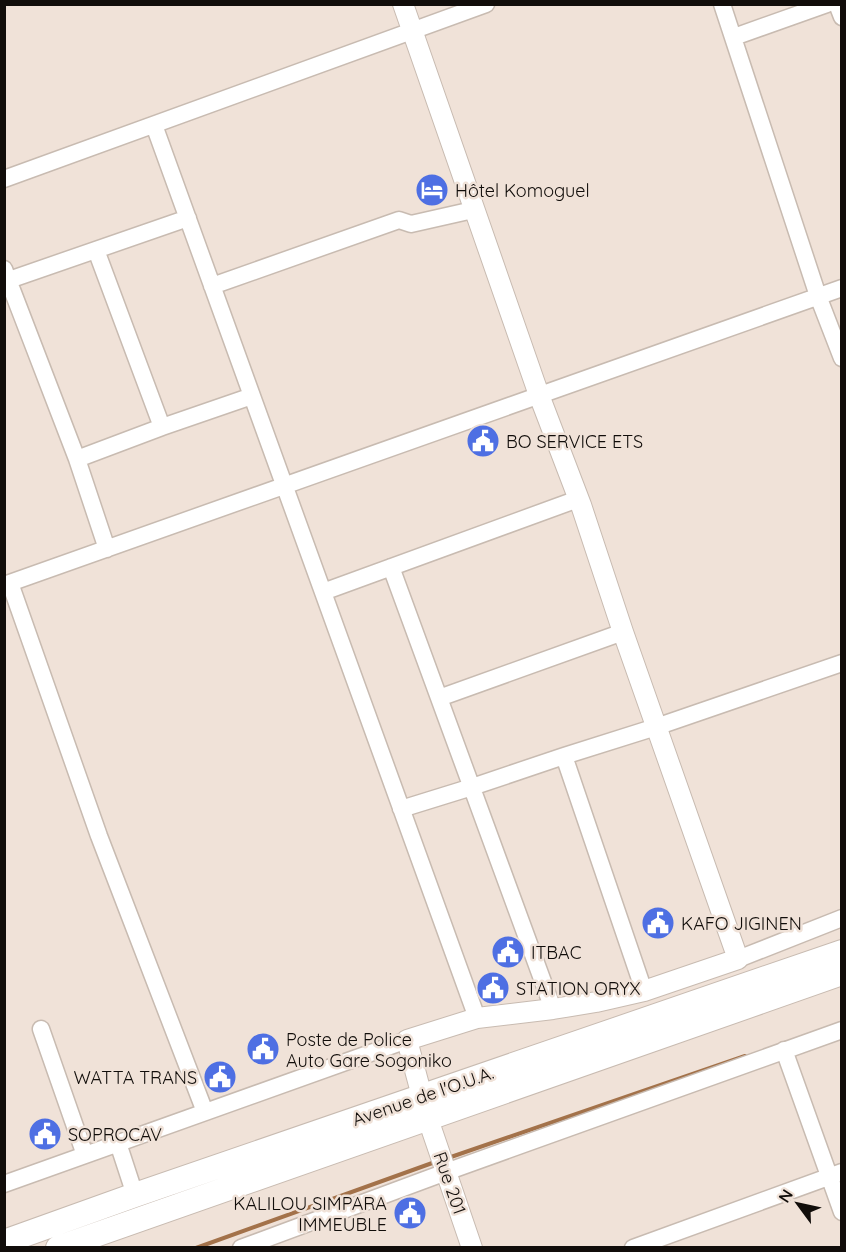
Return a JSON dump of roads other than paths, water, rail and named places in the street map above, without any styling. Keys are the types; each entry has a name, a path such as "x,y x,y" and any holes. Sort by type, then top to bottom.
{"highway":[{"name":"Avenue de l'O.U.A.","path":"58,1248 842,952"},
{"name":"Avenue de l'O.U.A.","path":"4,1242 135,1195 425,1108 842,973"}],"main road":[{"path":"404,4 473,210 475,210 539,395 578,499 738,959 644,991 553,1009 477,1018 407,1040"},
{"name":"Rue 201","path":"407,1040 425,1108 472,1248"}],"street":[{"path":"4,179 486,4"},
{"path":"722,4 818,296 842,358"},
{"path":"734,37 827,4"},
{"path":"837,4 842,17"},
{"path":"154,125 477,1018"},
{"path":"212,286 399,220 411,224 473,210"},
{"path":"107,549 77,459 7,274 96,250 188,218"},
{"path":"96,250 162,427"},
{"path":"206,1112 99,836 7,584 842,288"},
{"path":"77,459 252,396"},
{"path":"323,592 578,499"},
{"path":"391,567 553,1009"},
{"path":"439,698 623,632"},
{"path":"401,809 656,727 842,663"},
{"path":"564,756 644,991"},
{"path":"738,959 842,918"},
{"path":"41,1029 85,1155"},
{"path":"241,1248 842,1030"},
{"path":"4,1184 407,1040"},
{"path":"784,1050 835,1174 842,1212"},
{"path":"118,1143 135,1195"},
{"path":"633,1248 835,1174"}],"waterway":[{"path":"448,1158 745,1056"},
{"path":"196,1248 435,1162"}],"place":[{"name":"Hôtel Komoguel","path":"432,190"},
{"name":"BO SERVICE ETS","path":"483,441"},
{"name":"KAFO JIGINEN","path":"658,923"},
{"name":"ITBAC","path":"508,952"},
{"name":"STATION ORYX","path":"493,988"},
{"name":"Poste de Police Auto Gare Sogoniko","path":"263,1049"},
{"name":"WATTA TRANS","path":"220,1077"},
{"name":"SOPROCAV","path":"45,1134"},
{"name":"KALILOU SIMPARA IMMEUBLE","path":"410,1213"}]}
